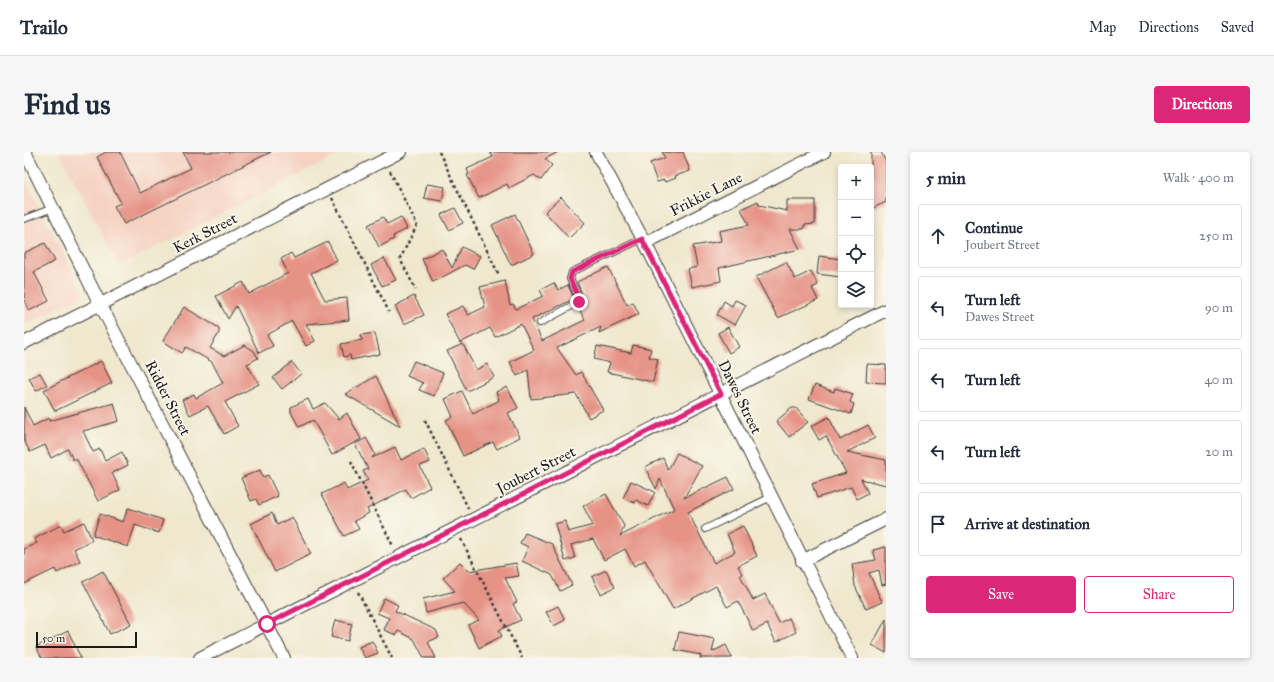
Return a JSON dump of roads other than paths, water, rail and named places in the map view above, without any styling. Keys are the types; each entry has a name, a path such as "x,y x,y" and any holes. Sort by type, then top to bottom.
{"street":[{"name":"Ridder Street","path":"24,152 100,304 284,658"},
{"name":"Kerk Street","path":"24,343 400,152"},
{"name":"Dawes Street","path":"596,152 721,394 802,561 852,658"},
{"name":"Frikkie Lane","path":"643,241 824,152"},
{"name":"Joubert Street","path":"200,658 886,310"},
{"path":"802,561 886,519"}],"lane":[{"path":"24,219 53,208"},
{"path":"540,323 579,302 579,298 570,279 572,272 643,241"},
{"path":"705,529 771,497"}]}
